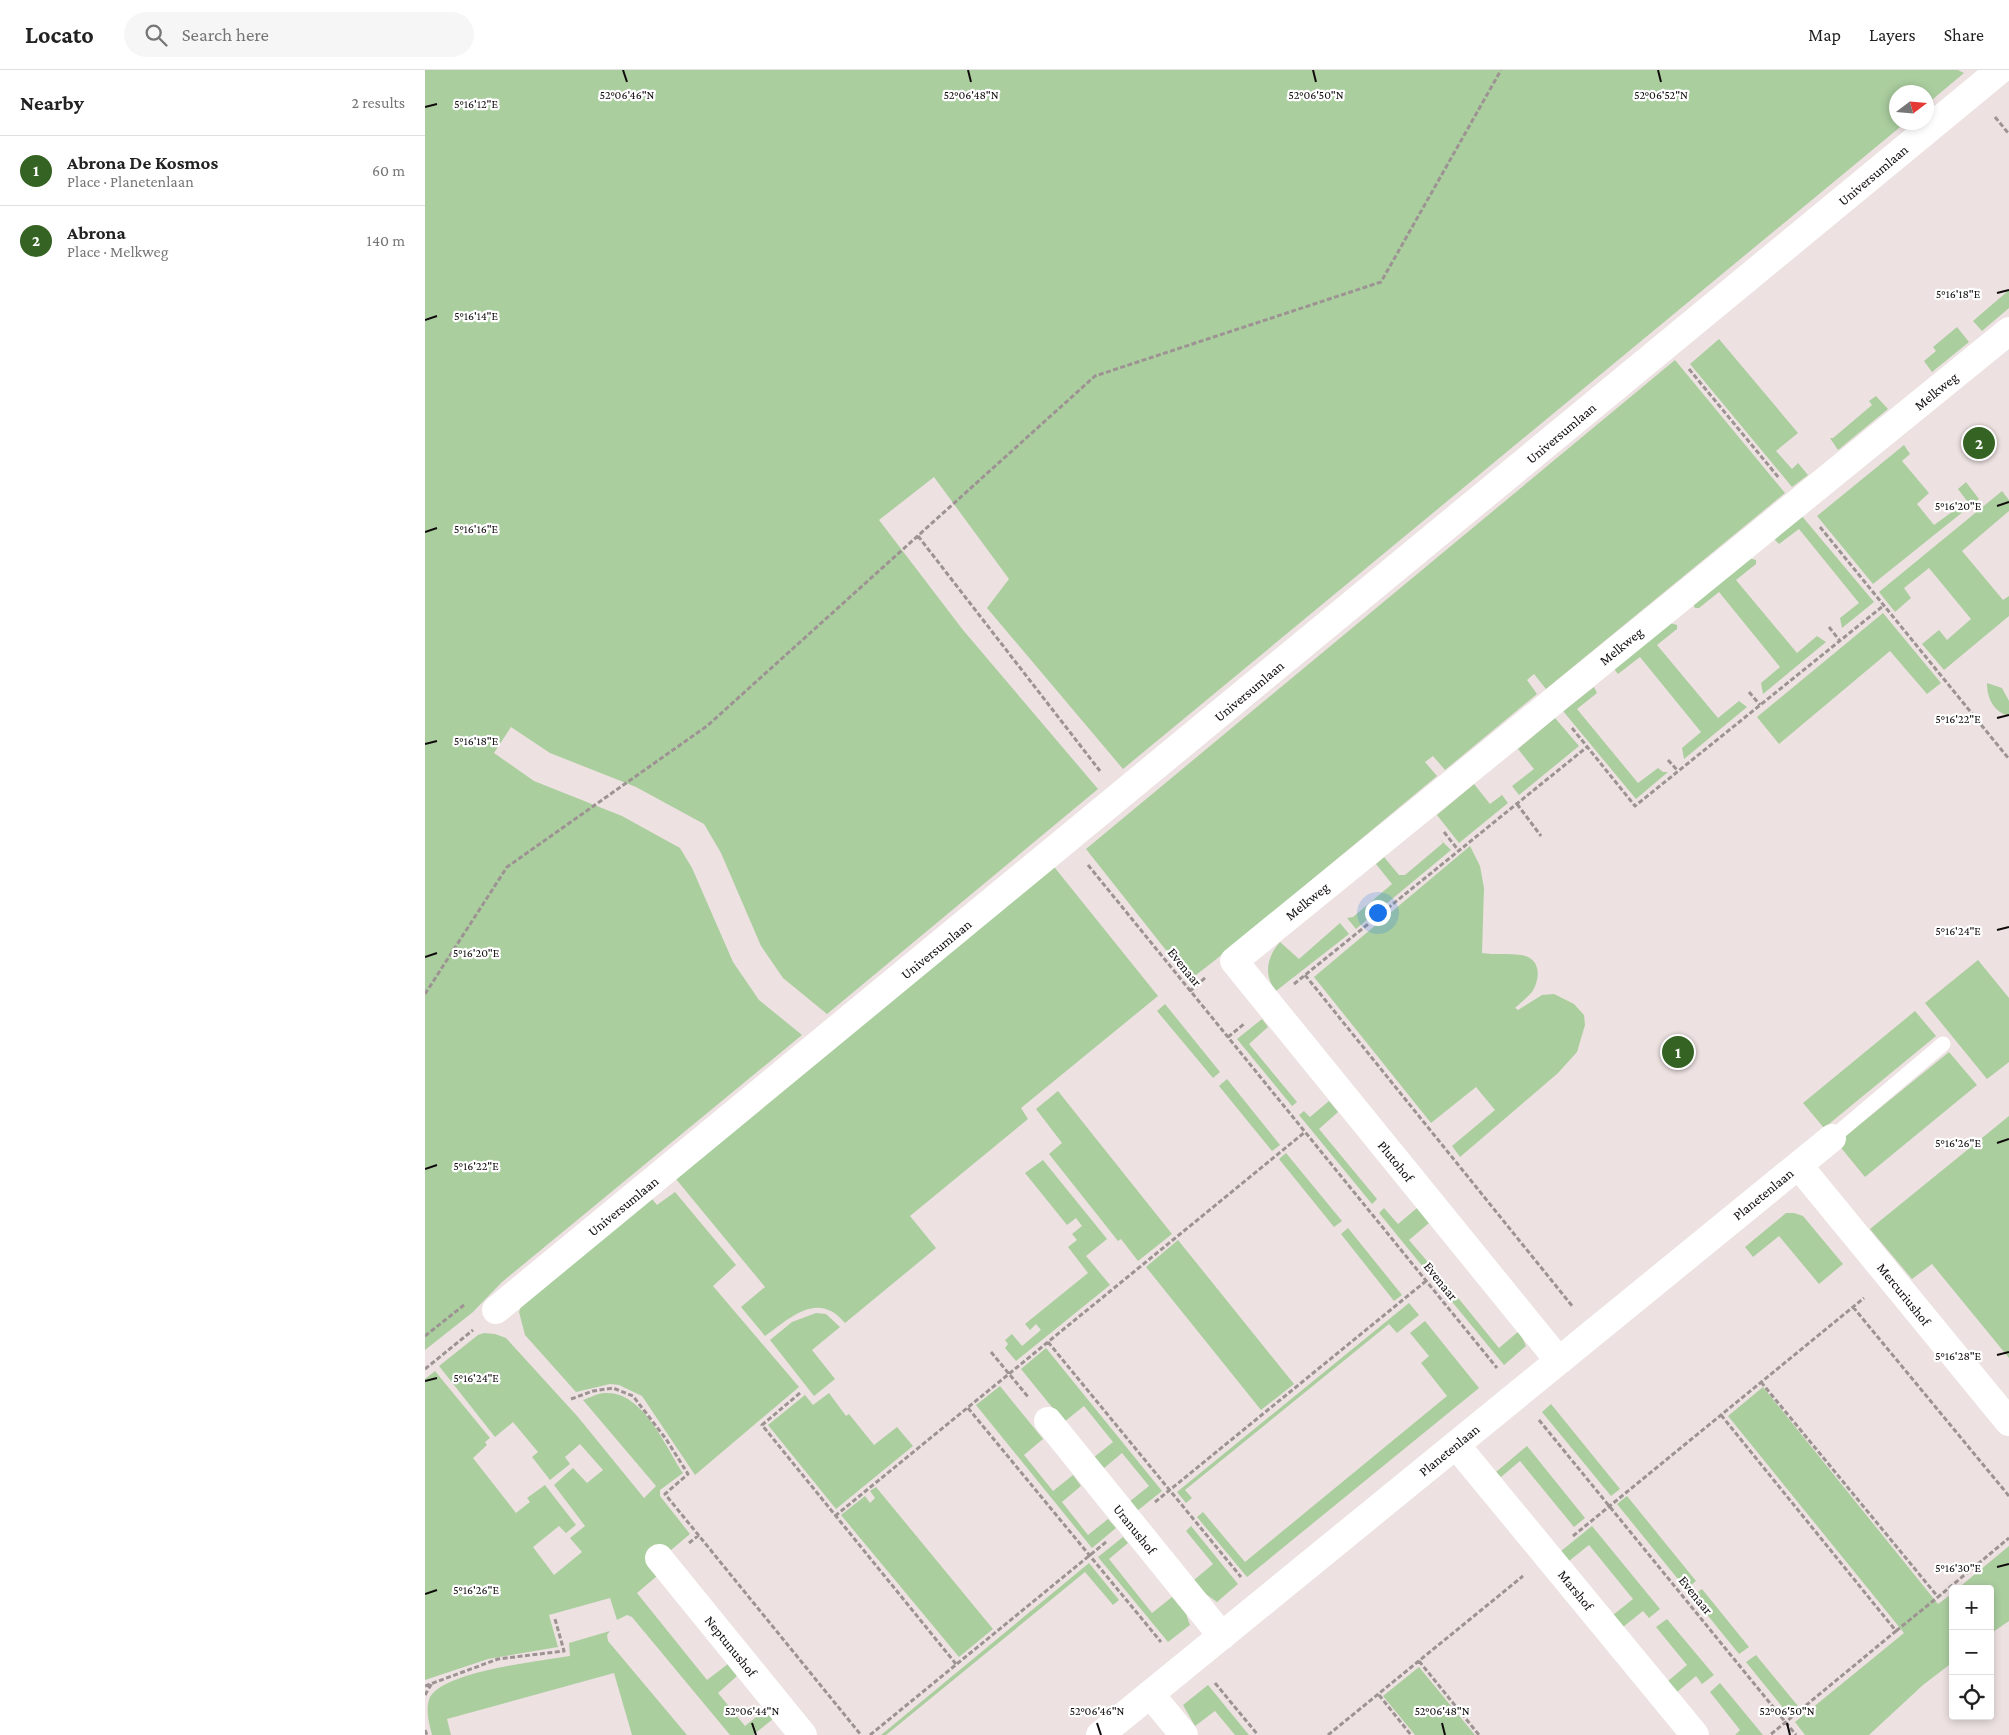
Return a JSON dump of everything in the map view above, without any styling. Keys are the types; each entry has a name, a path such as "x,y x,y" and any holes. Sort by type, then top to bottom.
{"street":[{"name":"Universumlaan","path":"496,1310 1068,841 2000,70"},
{"name":"Melkweg","path":"1234,961 2009,331"},
{"name":"Plutohof","path":"1234,961 1559,1362"},
{"name":"Planetenlaan","path":"1100,1735 1832,1138"},
{"name":"Mercuriushof","path":"1799,1166 1855,1224 1890,1277 2009,1422"},
{"name":"Uranushof","path":"1048,1422 1222,1636"},
{"name":"Marshof","path":"1456,1445 1695,1735"},
{"name":"Neptunushof","path":"659,1558 803,1735"},
{"path":"1150,1694 1184,1735"}],"lane":[{"path":"1832,1138 1943,1044"}],"path":[{"path":"425,994 507,867 707,726 1095,376 1381,282 1501,70"},
{"path":"1684,363 2009,759"},
{"path":"918,536 1102,774"},
{"path":"1551,703 1635,806 1883,606"},
{"path":"1829,627 1840,641"},
{"path":"1749,692 1760,706"},
{"path":"1228,1037 1587,747"},
{"path":"1668,760 1678,772"},
{"path":"1517,804 1541,836"},
{"name":"Evenaar","path":"1068,841 1796,1735"},
{"path":"1305,976 1594,1333"},
{"path":"835,1516 1305,1132"},
{"path":"1328,1735 1890,1277"},
{"path":"1853,1307 2009,1496"},
{"path":"425,1369 496,1310"},
{"path":"1048,1342 1263,1603"},
{"path":"991,1352 1048,1422"},
{"path":"1761,1382 1938,1597"},
{"path":"571,1399 593,1390 613,1388 633,1396 666,1439 688,1474 665,1494 861,1735"},
{"path":"800,1393 762,1425 956,1664"},
{"path":"968,1408 1167,1649 1209,1675 1258,1735"},
{"path":"1721,1415 1896,1631"},
{"path":"1770,1735 2009,1538"},
{"path":"425,1686 498,1660 564,1650 555,1619"},
{"path":"1419,1662 1479,1735"},
{"path":"425,1695 432,1683"},
{"path":"1378,1694 1411,1735"},
{"path":"425,1730 427,1735"}],"green space":[{"path":"425,70 1958,70 1964,73 1934,98 1934,85 1889,85 1889,130 1897,130 1123,769 987,608 1009,579 934,477 879,520 963,630 1098,789 827,1014 783,978 761,946 721,853 704,824 636,787 550,753 511,727 494,753 534,781 622,816 680,848 692,868 733,962 759,1000 802,1035 502,1282 473,1312 425,1350"},
{"path":"2009,290 2009,308 1982,331 1973,321"},
{"path":"1957,327 1969,342 1932,372 1924,361 1936,351 1933,347"},
{"path":"1719,339 1798,433 1776,451 1792,469 1798,463 1808,475 1792,487 1690,364"},
{"path":"1675,360 1785,493 1546,689 1534,674 1527,680 1537,694 1445,770 1433,756 1425,762 1437,776 1214,961 1196,975 1184,973 1086,849"},
{"path":"1876,396 1888,409 1838,450 1830,438 1833,438 1872,405 1869,401"},
{"path":"1904,445 1910,454 1902,461 1929,493 1917,504 1934,525 1967,501 1958,489 1966,482 1979,499 1873,584 1817,516"},
{"path":"2002,491 2009,500 2009,511 1962,551 2003,600 2009,596 2009,616 1944,670 1922,644 1939,630 1947,640 1971,619 1929,568 1904,588 1911,598 1895,612 1879,592"},
{"path":"1801,515 1874,602 1842,628 1840,618 1859,603 1799,529 1779,544 1775,540 1775,536"},
{"path":"1749,558 1756,560 1756,564 1736,580 1797,653 1817,636 1826,642 1763,694 1761,683 1780,667 1719,592 1699,608 1695,608 1693,604"},
{"path":"1883,613 1941,683 1927,694 1890,651 1779,744 1757,717"},
{"path":"1670,623 1677,625 1677,629 1657,645 1718,718 1739,701 1747,707 1684,759 1682,748 1701,732 1640,657 1618,674 1614,669"},
{"path":"1987,683 2002,688 2009,701 2009,716 1999,711 1992,704 1988,694"},
{"path":"1594,687 1597,693 1577,709 1638,783 1658,768 1663,772 1668,772 1636,799 1563,711"},
{"path":"1555,718 1579,746 1519,795 1512,786 1534,769 1518,749"},
{"path":"1474,784 1490,804 1502,795 1508,803 1459,843 1437,815"},
{"path":"1440,839 1451,850 1356,929 1347,918 1353,917 1392,884 1376,864 1384,857 1399,875 1405,875 1443,843"},
{"path":"1470,846 1480,866 1484,888 1482,953 1521,955 1528,957 1536,964 1538,975 1535,987 1515,1008 1518,1010 1542,995 1554,994 1574,1004 1584,1015 1585,1025 1577,1052 1558,1073 1460,1157 1452,1146 1495,1110 1476,1087 1431,1123 1314,977"},
{"path":"1051,863 1158,996 1021,1108 1028,1119 910,1216 936,1248 845,1323 835,1313 825,1309 814,1308 794,1315 765,1336 741,1307 765,1287 671,1173"},
{"path":"1340,923 1349,934 1276,991 1269,979 1268,966 1272,954 1280,942 1299,959"},
{"path":"1978,960 2009,998 2009,1062 1987,1079 1925,1003"},
{"path":"1165,1004 1220,1072 1213,1078 1157,1011"},
{"path":"1915,1011 1936,1036 1824,1128 1803,1103"},
{"path":"1262,1019 1268,1027 1249,1044 1297,1102 1292,1106 1237,1039"},
{"path":"1949,1052 1977,1085 1865,1177 1837,1143"},
{"path":"1227,1079 1280,1145 1272,1151 1219,1086"},
{"path":"1058,1091 1172,1234 1138,1261 1121,1239 1118,1241 1049,1154 1062,1143 1036,1109"},
{"path":"1329,1101 1338,1112 1319,1129 1377,1199 1372,1204 1299,1115 1304,1111 1310,1117"},
{"path":"2009,1116 2009,1358 1932,1264 1912,1279 1870,1229"},
{"path":"1286,1153 1342,1221 1334,1227 1279,1159"},
{"path":"1043,1160 1107,1239 1086,1256 1110,1285 1016,1361 1005,1348 1008,1344 1005,1340 1012,1334 1022,1346 1041,1330 1036,1324 1030,1330 1025,1324 1088,1273 1068,1247 1077,1240 1072,1234 1082,1226 1076,1218 1067,1225 1025,1173"},
{"path":"675,1192 736,1265 713,1286 799,1387 695,1475 642,1396 619,1385 610,1384 576,1392 525,1335 519,1312 525,1296 648,1194 657,1205"},
{"path":"1384,1208 1398,1224 1417,1208 1429,1223 1409,1240 1433,1268 1428,1273 1379,1213"},
{"path":"1786,1213 1803,1216 1843,1264 1819,1284 1779,1236 1753,1257 1745,1247"},
{"path":"1348,1228 1402,1295 1394,1301 1341,1234"},
{"path":"1178,1240 1294,1384 1261,1410 1146,1267"},
{"path":"1441,1277 1499,1348 1519,1331 1526,1346 1504,1365 1435,1281"},
{"path":"1409,1303 1419,1315 1397,1333 1389,1324 1185,1490 1192,1498 1186,1503 1177,1492"},
{"path":"816,1313 826,1314 840,1327 812,1350 835,1379 814,1396 770,1340 792,1322"},
{"path":"1425,1321 1479,1388 1247,1577 1197,1517 1203,1512 1245,1562 1447,1396 1421,1363 1429,1356 1410,1333"},
{"path":"484,1333 506,1338 578,1417 644,1498 656,1486 583,1400 602,1393 619,1395 631,1401 642,1410 652,1422 683,1473 660,1490 660,1496 690,1534 671,1550 668,1547 647,1565 657,1576 637,1593 707,1680 728,1664 737,1676 718,1693 745,1726 765,1710 773,1719 753,1735 730,1735 632,1617 627,1615 617,1620 610,1598 549,1615 558,1647 488,1659 425,1680 425,1379 435,1371 490,1438 485,1442 487,1445 473,1458 516,1513 530,1502 527,1498 545,1485 576,1525 566,1533 559,1526 533,1547 554,1575 582,1552 570,1538 585,1526 554,1485 573,1468 587,1483 603,1470 580,1444 565,1457 570,1464 550,1480 532,1457 538,1452 513,1422 495,1437 439,1366 478,1335"},
{"path":"1046,1348 1162,1491 1137,1511 1129,1502 1149,1486 1122,1453 1103,1469 1093,1458 1113,1442 1084,1406 1064,1422 1021,1369"},
{"path":"1000,1386 1043,1439 1024,1455 1053,1491 1073,1475 1081,1486 1062,1502 1088,1535 1108,1519 1116,1528 1092,1548 976,1405"},
{"path":"1763,1387 1938,1604 1949,1596 1949,1665 1923,1685 1869,1735 1805,1735 1795,1722 1904,1633 1728,1416"},
{"path":"829,1393 846,1416 849,1414 874,1445 897,1427 913,1446 836,1509 768,1425 805,1395 813,1405"},
{"path":"1551,1404 1620,1489 1611,1496 1542,1412"},
{"path":"1527,1446 1585,1518 1574,1527 1520,1461 1501,1477 1496,1472"},
{"path":"876,1487 993,1629 959,1657 841,1515 865,1496 870,1503 875,1498 870,1491"},
{"path":"1627,1496 1696,1581 1686,1589 1617,1504"},
{"path":"1191,1526 1238,1584 1217,1602 1203,1592 1194,1580 1213,1564 1186,1531"},
{"path":"1592,1526 1660,1609 1649,1618 1643,1611 1623,1627 1613,1615 1633,1599 1589,1545 1569,1561 1561,1551"},
{"path":"1123,1537 1128,1543 1109,1559 1152,1613 1172,1597 1186,1614 1190,1625 1168,1642 1098,1557"},
{"path":"2009,1546 2009,1621 1994,1631 1994,1585 1962,1585"},
{"path":"1089,1563 1119,1600 1113,1605 1085,1572 886,1735 881,1735"},
{"path":"1702,1589 1749,1647 1739,1654 1692,1596"},
{"path":"1667,1619 1714,1675 1702,1684 1696,1676 1677,1692 1668,1681 1687,1665 1656,1627"},
{"path":"610,1631 607,1635 608,1641 687,1735 632,1735 614,1673 447,1719 451,1735 432,1735 428,1706 430,1697 439,1688 454,1680 473,1674 517,1664 570,1656 569,1643"},
{"path":"1756,1655 1798,1706 1788,1714 1746,1662"},
{"path":"1419,1667 1475,1735 1415,1735 1383,1696"},
{"path":"1720,1683 1763,1735 1735,1735 1740,1730 1710,1692"},
{"path":"1208,1685 1249,1735 1235,1735 1215,1711 1195,1726 1183,1705"}],"place":[{"name":"Abrona","path":"1979,443"},
{"name":"Abrona De Kosmos","path":"1678,1052"}]}
